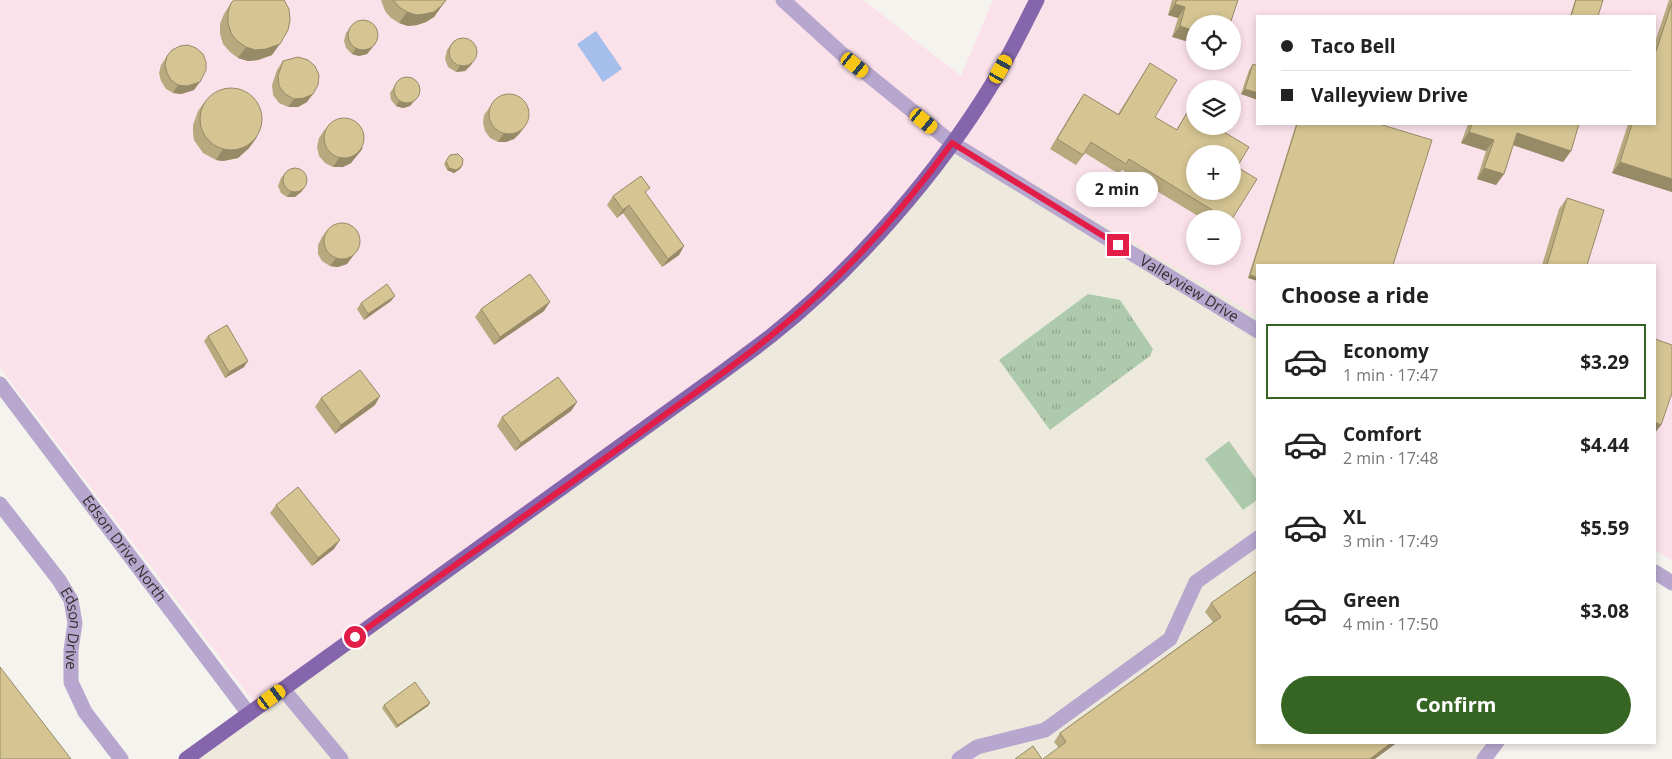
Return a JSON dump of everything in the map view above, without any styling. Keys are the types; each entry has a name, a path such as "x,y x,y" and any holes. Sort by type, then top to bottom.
{"main road":[{"path":"186,759 614,452 773,334 815,298 874,238 905,203 952,143 994,81 1037,0"}],"street":[{"name":"Valleyview Drive","path":"783,0 841,53 952,143 1256,330"},
{"name":"Edson Drive North","path":"0,384 249,714"},
{"name":"Edson Drive","path":"0,504 59,580 71,600 75,623 71,650 71,682 85,712 121,759"},
{"path":"959,759 977,747 1046,730 1170,639 1196,582 1256,539"},
{"path":"1656,573 1672,583"},
{"path":"283,689 341,759"},
{"path":"1484,759 1495,744"}],"shaded area":[{"path":"0,0 863,0 961,76 993,0 1672,0 1672,560 1656,551 1656,264 1256,264 1256,315 958,139 825,301 658,426 259,709 0,368"},
{"path":"958,138 1256,315 1256,744 1489,744 1477,759 191,759 658,426 825,301"}],"green space":[{"path":"1088,294 1120,300 1153,349 1150,356 1050,430 999,360"},
{"path":"1229,441 1256,479 1256,501 1243,510 1205,459"}],"water":[{"path":"596,31 622,69 603,82 577,44"}],"building":[{"path":"234,0 284,0 289,9 290,20 288,30 280,44 266,49 255,50 237,41 231,33 228,23 228,13"},
{"path":"393,0 446,0 434,12 416,15 399,7"},
{"path":"1177,0 1238,0 1233,15 1186,15 1186,28 1180,26 1185,7 1175,4"},
{"path":"1576,0 1603,0 1598,15 1571,15"},
{"path":"1672,3 1672,179 1620,162 1632,125 1656,125 1656,51"},
{"path":"363,20 373,25 378,35 373,45 363,50 353,45 348,35 353,25"},
{"path":"463,38 473,42 477,52 473,62 463,66 453,62 449,52 453,42"},
{"path":"188,45 196,48 203,54 206,70 200,82 187,86 178,85 171,80 167,73 165,65 167,56 172,50"},
{"path":"298,57 308,60 315,66 319,75 318,85 313,94 304,98 294,99 285,94 279,86 278,76 283,61"},
{"path":"1150,63 1177,80 1155,117 1177,130 1186,114 1186,135 1229,135 1249,147 1241,160 1241,145 1186,145 1186,194 1129,159 1126,164 1091,142 1083,155 1057,139 1084,94 1119,115"},
{"path":"1253,64 1256,65 1256,92 1245,89"},
{"path":"407,77 416,81 420,90 416,99 407,103 398,99 394,90 398,81"},
{"path":"231,88 248,93 253,97 257,102 262,119 257,136 253,141 248,145 231,150 214,145 209,141 205,136 200,119 205,102 209,97 214,93"},
{"path":"509,94 523,100 529,114 523,128 509,134 495,128 489,114 495,100"},
{"path":"348,118 355,121 361,127 364,138 363,146 355,155 348,158 340,158 333,155 325,146 324,134 327,127 336,119"},
{"path":"1297,125 1382,125 1432,140 1393,264 1256,264 1256,277 1250,275"},
{"path":"1472,125 1579,125 1571,151 1517,133 1504,174 1484,168 1494,140 1469,132"},
{"path":"458,154 463,159 462,166 456,170 449,168 446,161 450,155"},
{"path":"295,168 300,169 306,175 306,185 300,191 295,192 290,191 284,185 283,180 284,175 290,169"},
{"path":"1241,169 1257,179 1238,210 1212,210 1196,200 1241,200"},
{"path":"641,176 650,188 645,192 684,246 668,259 629,205 623,210 613,196"},
{"path":"1567,198 1604,210 1587,264 1547,264"},
{"path":"342,223 349,224 355,228 359,234 359,248 355,254 349,258 342,259 335,258 329,254 325,248 324,241 325,234 329,228 335,224"},
{"path":"530,274 550,302 500,337 481,309"},
{"path":"387,284 395,296 368,314 361,303"},
{"path":"227,325 248,361 229,372 208,336"},
{"path":"1656,339 1672,345 1672,393 1661,425 1656,422"},
{"path":"360,370 380,396 341,425 321,398"},
{"path":"558,377 577,402 521,443 502,417"},
{"path":"298,487 340,540 318,558 276,505"},
{"path":"1256,571 1256,744 1389,744 1370,759 1043,759 1066,742 1060,733 1221,617 1211,603"},
{"path":"0,667 71,759 0,759"},
{"path":"415,682 430,703 398,725 384,705"},
{"path":"1033,746 1042,759 1015,759"}],"route":[{"path":"355,637 614,452 773,334 815,298 874,238 935,167 952,143 1118,245"}]}
